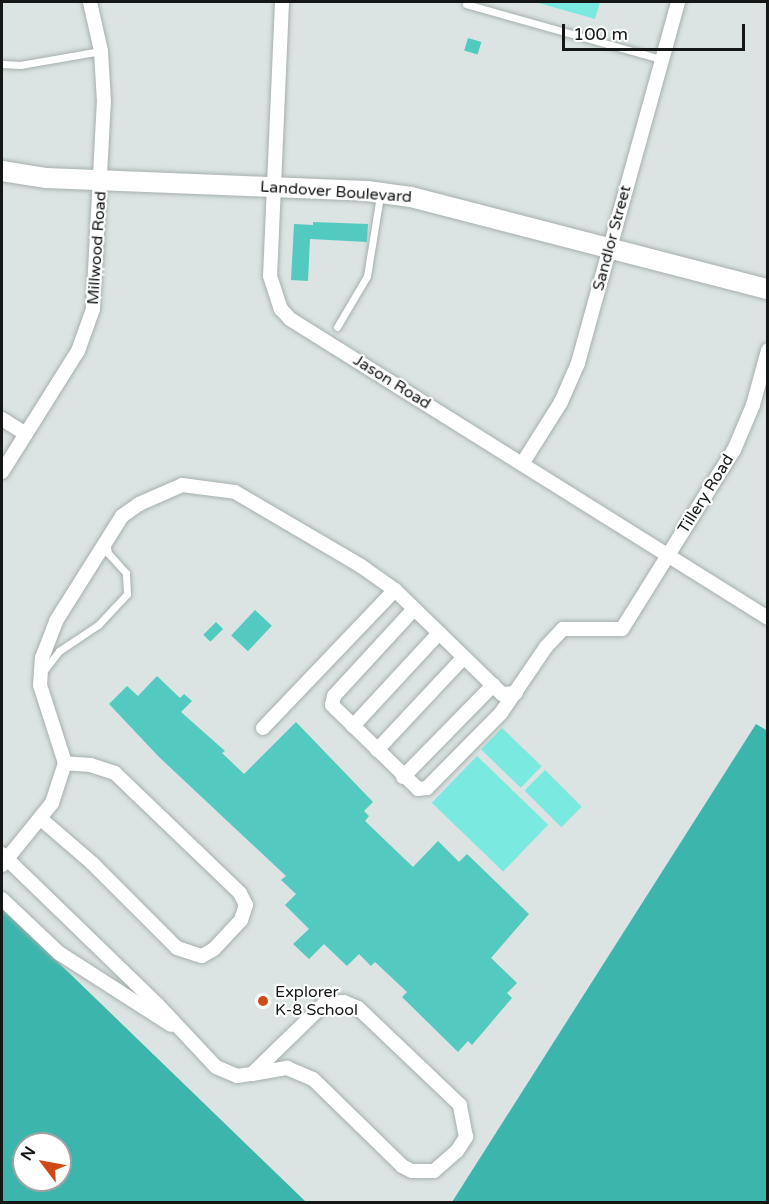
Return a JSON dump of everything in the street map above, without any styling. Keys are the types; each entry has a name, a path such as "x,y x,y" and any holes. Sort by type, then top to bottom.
{"street":[{"name":"Millwood Road","path":"2,472 87,330 96,287 104,102 101,51 90,2"},
{"name":"Jason Road","path":"282,2 270,276 281,309 290,319 768,618"},
{"name":"Sandlor Street","path":"522,464 571,382 660,59 678,2"},
{"name":"Landover Boulevard","path":"2,171 46,178 381,193 448,204 768,289"},
{"name":"Tillery Road","path":"516,693 546,647 563,629 622,629 744,430 768,350"},
{"path":"2,419 26,434"},
{"path":"252,1074 325,1003 344,1002 358,1008 460,1104 466,1137 457,1151 434,1171 412,1171 402,1166 313,1079 287,1068 252,1074 237,1076 216,1067 175,1027 158,1004 3,860 41,819 52,803 65,763 40,685 42,658 56,621 106,538 122,516 139,504 182,485 205,485 235,492 361,566 395,590 502,694 516,693"},
{"path":"263,728 395,590"},
{"path":"414,609 334,696 332,705 403,777 418,789 427,788 516,693"},
{"path":"353,726 439,633"},
{"path":"377,750 464,657"},
{"path":"403,777 493,685"},
{"path":"41,819 92,863 177,948 202,956 214,949 241,920 246,905 240,893 115,773 91,765 65,763"},
{"path":"2,899 59,953 175,1027"}],"lane":[{"path":"466,4 660,59"},
{"path":"2,64 20,65 101,51"},
{"path":"338,327 367,276 381,193"},
{"path":"40,676 59,651 98,625 127,594 126,573 108,553 106,538"}],"shaded area":[{"path":"535,2 600,2 595,19"},
{"path":"756,724 768,731 767,1202 452,1202"},
{"path":"502,728 542,766 521,788 481,750"},
{"path":"477,756 548,825 503,872 432,803"},
{"path":"545,770 582,807 561,827 524,791"},
{"path":"2,908 306,1202 2,1202"}],"building":[{"path":"468,38 481,42 478,55 464,50"},
{"path":"313,222 368,224 367,242 310,239 308,281 291,280 294,224 313,225"},
{"path":"255,610 272,626 248,651 231,636"},
{"path":"216,622 223,629 210,642 203,635"},
{"path":"157,676 180,698 184,694 192,701 181,712 225,751 222,753 244,774 296,722 373,802 364,811 369,816 365,821 413,867 438,841 459,862 467,854 529,914 491,958 517,983 507,993 512,998 472,1045 468,1041 458,1052 402,997 407,992 375,962 371,966 359,954 347,966 324,944 309,959 293,944 309,929 285,905 296,894 281,880 286,876 159,757 109,704 127,686 138,696"}],"place":[{"name":"Explorer K-8 School","path":"263,1001"}]}
